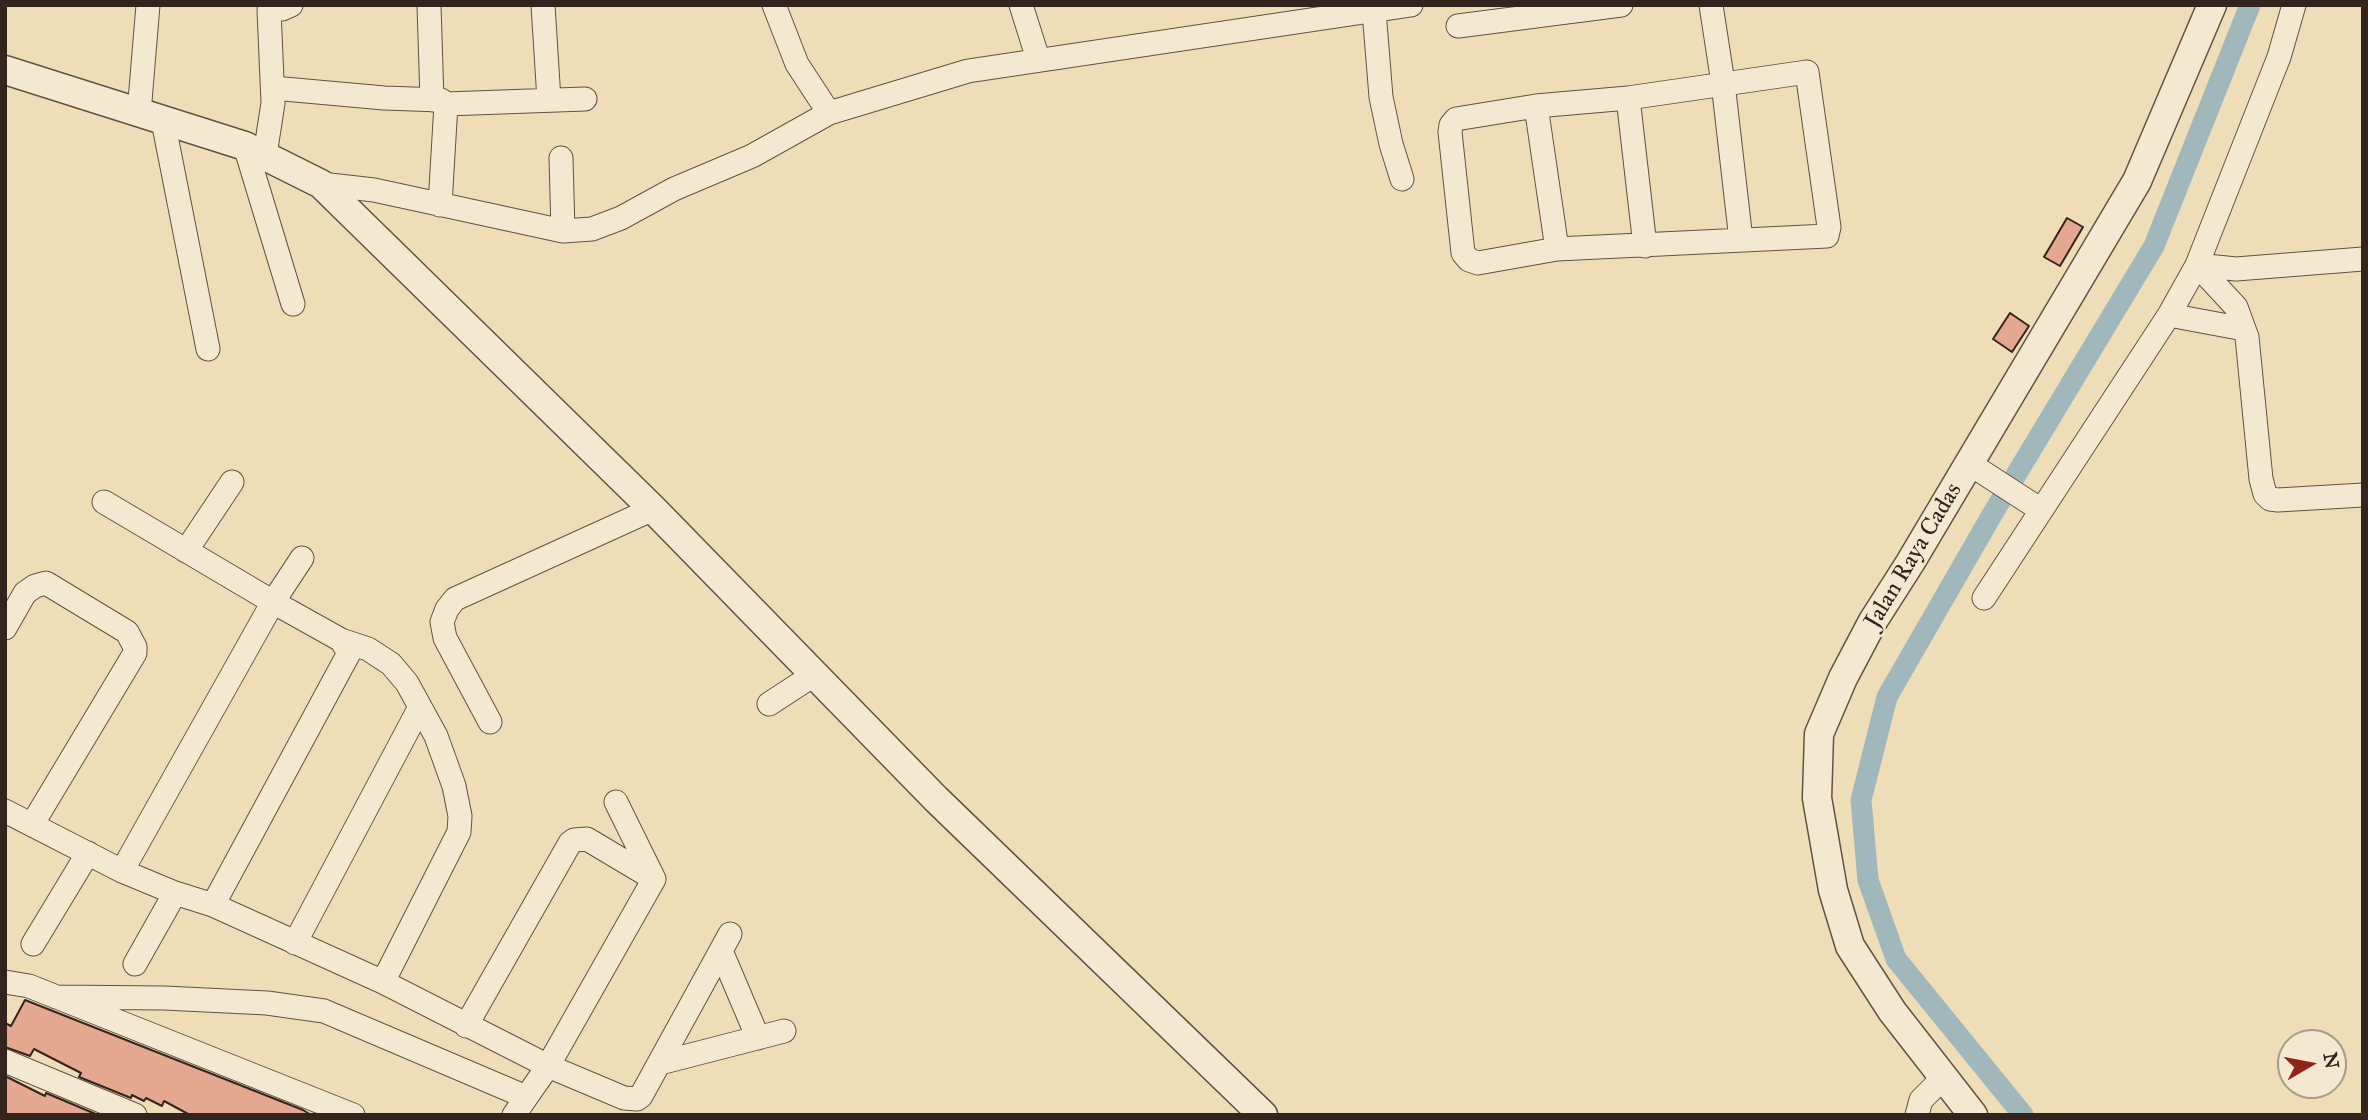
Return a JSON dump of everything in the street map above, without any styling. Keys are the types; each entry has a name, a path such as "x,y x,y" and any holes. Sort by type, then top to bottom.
{"street":[{"path":"148,5 151,117 208,349"},
{"path":"291,5 269,10 273,103 255,150 293,304"},
{"path":"429,5 439,102 440,205"},
{"path":"543,5 549,100"},
{"path":"774,5 797,64 829,113"},
{"path":"1021,5 1038,59"},
{"path":"321,184 374,190 563,230 592,229 621,218 674,189 752,156 829,113 968,71 1411,5"},
{"path":"1458,26 1621,5"},
{"path":"1711,5 1741,240"},
{"name":"Jalan Raya Cadas","path":"1973,1115 1892,1011 1850,946 1833,890 1817,798 1819,734 1873,621 1978,470 2137,181 2212,5"},
{"path":"1984,598 2037,508 2169,315 2197,265 2279,57 2294,5"},
{"path":"1374,11 1381,97 1402,179"},
{"path":"5,70 255,150 321,184 653,509 936,799 1263,1115"},
{"path":"1807,72 1829,233 1821,237 1557,249 1478,262 1469,260 1463,253 1451,125 1456,119 1536,106 1628,97 1807,72"},
{"path":"273,88 439,102 584,99"},
{"path":"1628,97 1645,246"},
{"path":"1536,106 1557,249"},
{"path":"561,158 563,230"},
{"path":"2197,265 2236,269 2363,259"},
{"path":"2197,265 2236,307 2244,329 2253,375 2259,458 2265,494 2270,499 2278,500 2363,495"},
{"path":"2169,315 2244,329"},
{"path":"1978,470 2037,508"},
{"path":"186,551 232,482"},
{"path":"104,502 273,602 341,639 369,649 391,664 407,683 421,707 436,736 454,786 460,816 458,832 383,982"},
{"path":"490,722 444,638 442,622 447,609 455,599 653,509"},
{"path":"122,871 273,602 302,558"},
{"path":"5,628 25,593 46,583 127,632 135,647 135,653 33,823"},
{"path":"213,905 348,659 349,653 341,639"},
{"path":"769,704 815,674"},
{"path":"295,943 421,707"},
{"path":"616,802 654,879"},
{"path":"6,812 33,823 122,871 213,905 383,982 548,1066 632,1100 641,1096 726,942 758,1038"},
{"path":"466,1026 574,840 587,839 654,879"},
{"path":"33,944 88,853"},
{"path":"56,997 267,1003 324,1011 520,1106 548,1066 654,879"},
{"path":"135,964 175,893"},
{"path":"5,982 29,986 353,1115"},
{"path":"660,1063 784,1031"},
{"path":"5,1061 135,1115"},
{"path":"1917,1115 1921,1100 1944,1077"}],"building":[{"path":"2067,218 2083,227 2060,266 2044,257"},
{"path":"2010,313 2029,326 2012,352 1993,339"},
{"path":"25,1000 311,1115 190,1115 164,1101 162,1106 146,1098 144,1101 132,1095 131,1098 79,1077 81,1073 34,1049 30,1056 5,1047 5,1023 11,1026"},
{"path":"5,1076 45,1096 46,1093 98,1115 5,1115"}],"waterway":[{"path":"2023,1115 1896,959 1868,880 1861,800 1887,697 1993,513 2154,246 2250,5"}]}
